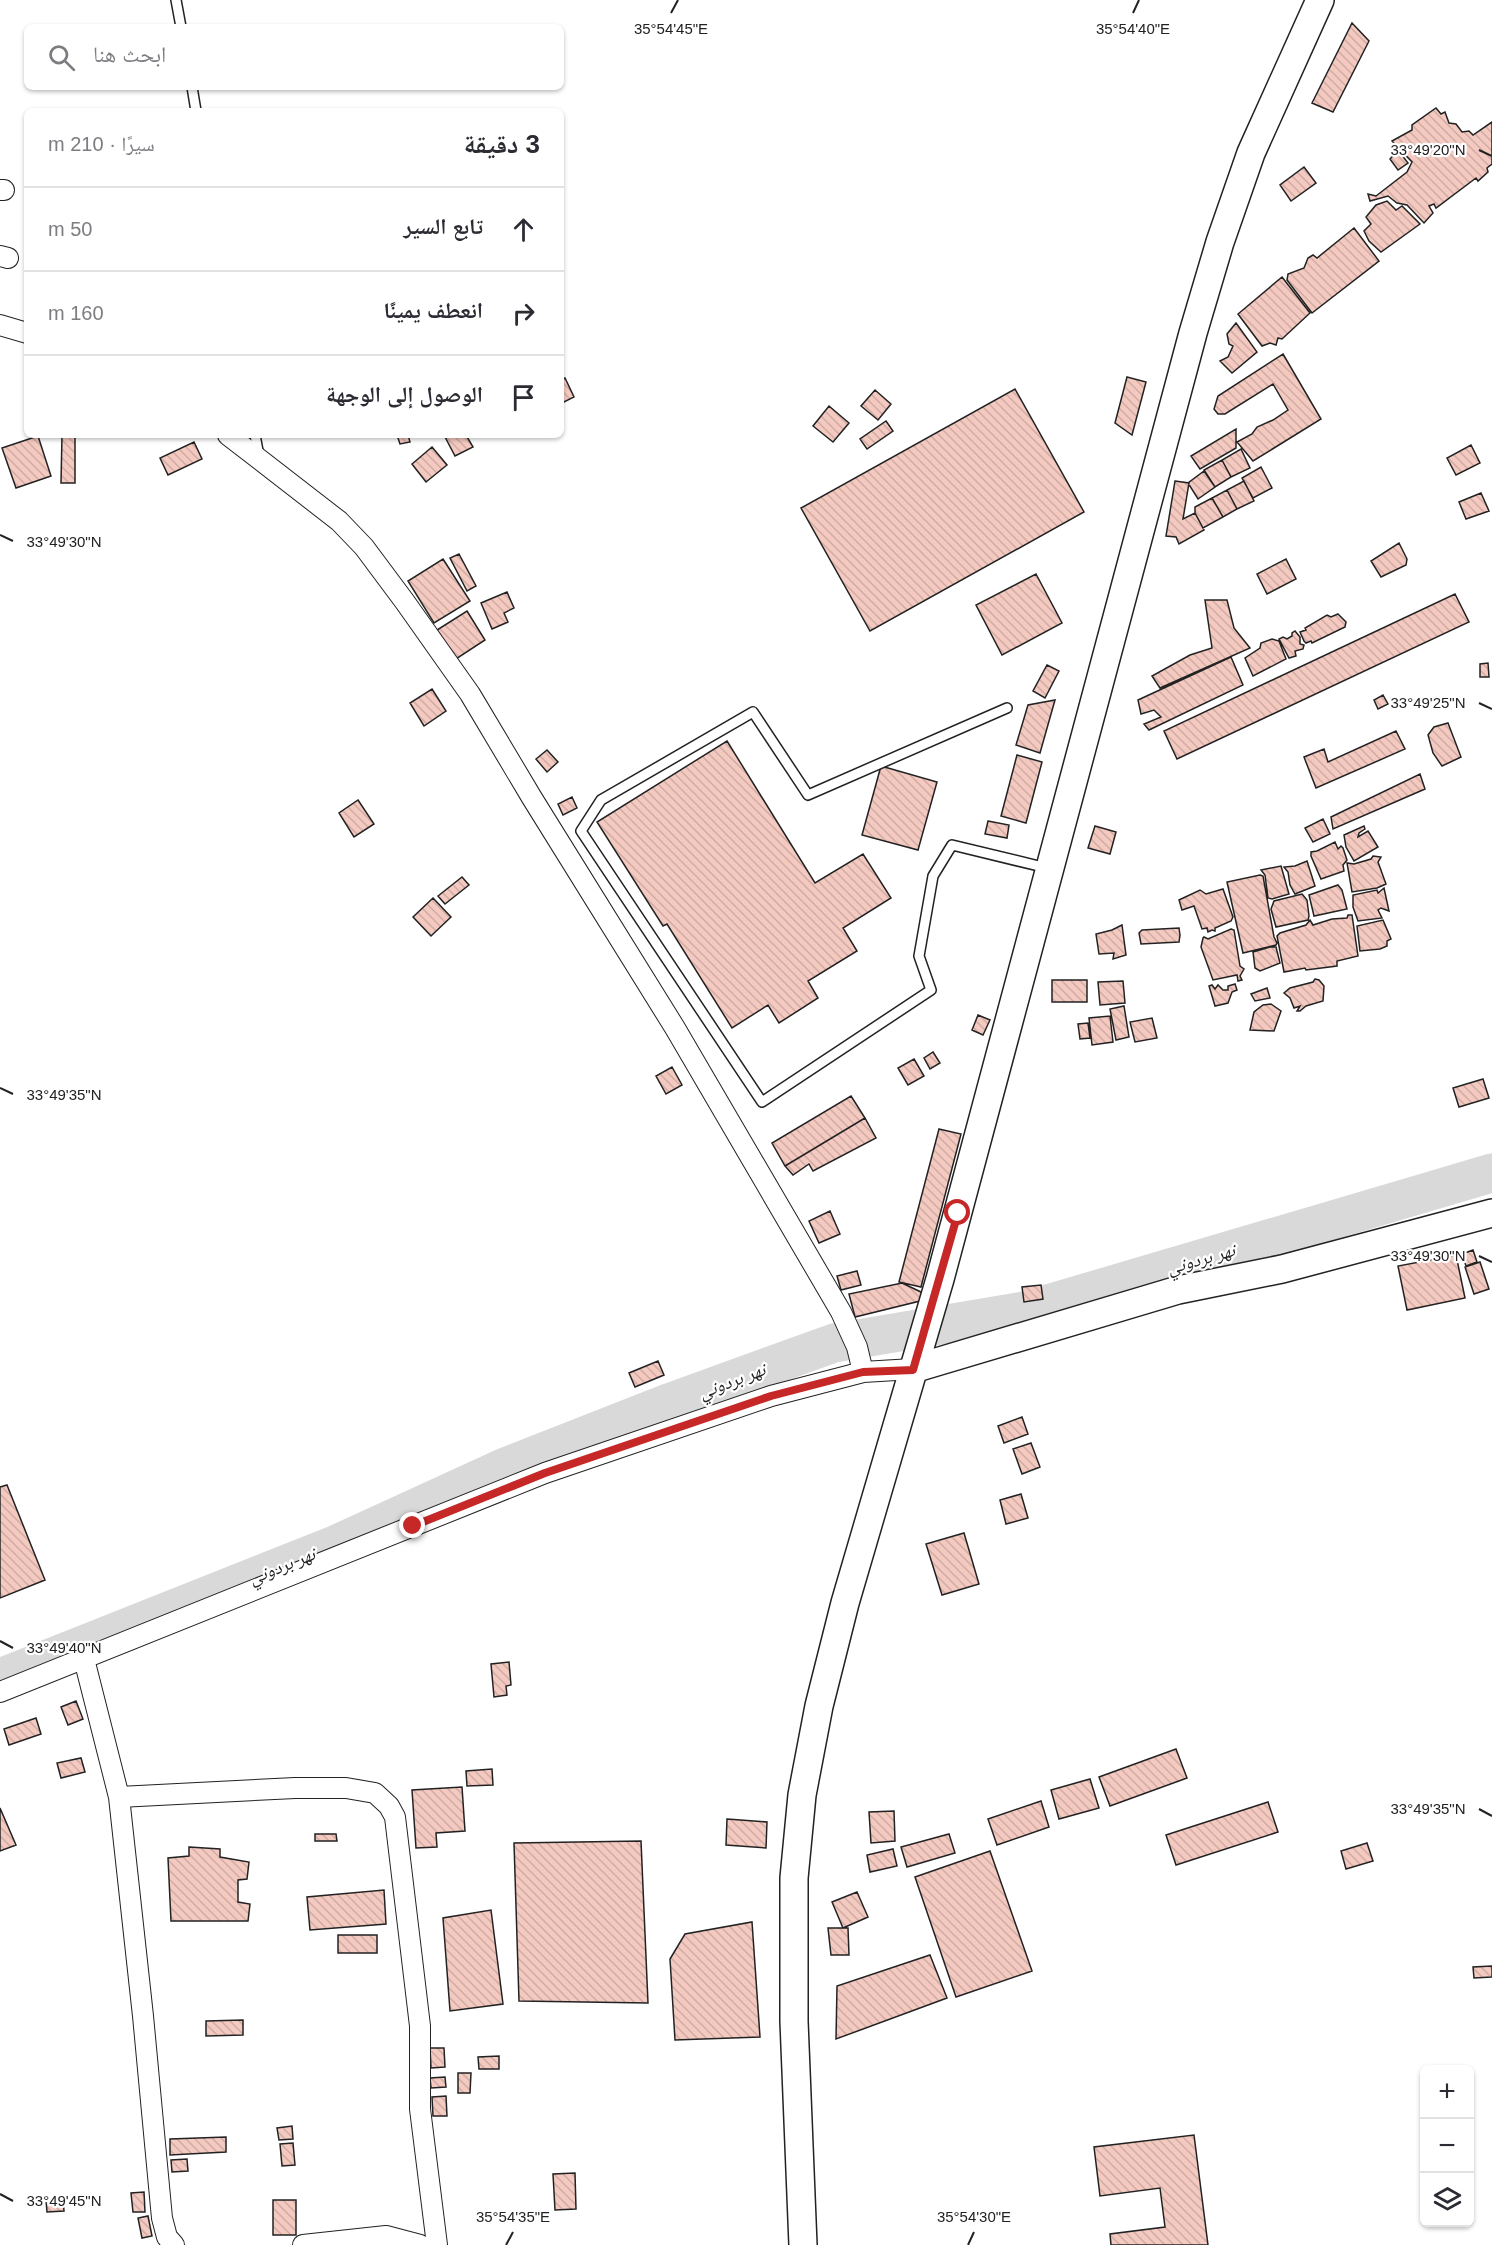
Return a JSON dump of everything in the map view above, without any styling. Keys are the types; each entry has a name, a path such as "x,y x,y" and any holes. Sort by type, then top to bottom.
{"main road":[{"path":"803,2245 794,2021 794,1878 802,1795 819,1706 845,1603 940,1279 1192,333 1251,153 1320,0"},
{"path":"916,1359 1179,1290 1282,1269 1492,1214"}],"street":[{"path":"0,325 24,332"},
{"path":"232,438 339,521 364,547 470,694 531,798 675,1028 841,1312 857,1347 863,1372"},
{"path":"0,1692 545,1473 771,1396 916,1359"},
{"path":"84,1659 119,1797 162,2217 167,2237 174,2245"},
{"path":"119,1797 295,1788 346,1788 375,1793 389,1806 395,1816 420,2026 420,2109 437,2245"},
{"path":"303,2245 386,2236 420,2245"}],"lane":[{"path":"176,0 180,24"},
{"path":"192,90 196,108"},
{"path":"256,438 260,459"},
{"path":"1007,708 808,795 753,712 601,800 581,831 762,1102 931,990 919,956 933,876 952,845 1049,869"}],"building":[{"path":"1352,23 1369,41 1333,112 1312,103"},
{"path":"1436,108 1441,114 1445,112 1449,123 1456,124 1462,132 1469,131 1473,135 1492,122 1492,164 1487,168 1488,172 1478,181 1476,178 1436,208 1434,204 1429,206 1433,213 1424,223 1407,205 1397,203 1388,196 1370,201 1368,194 1376,196 1407,172 1412,162 1392,141 1412,130 1412,125"},
{"path":"1398,150 1408,163 1398,170 1390,159"},
{"path":"1304,167 1316,183 1291,201 1280,185"},
{"path":"1387,201 1396,210 1402,206 1420,224 1381,252 1369,241 1364,231 1371,224 1366,217 1376,205"},
{"path":"1354,228 1379,261 1312,313 1287,280 1288,274 1304,268 1308,258 1313,255 1317,258"},
{"path":"1282,277 1310,313 1282,339 1278,338 1276,345 1270,343 1262,346 1238,314"},
{"path":"1236,323 1257,352 1232,373 1220,361 1228,357 1233,346 1229,344 1227,334"},
{"path":"1283,354 1321,419 1253,461 1237,442 1252,434 1257,427 1288,410 1273,384 1225,414 1218,414 1214,409 1218,396"},
{"path":"1127,377 1146,382 1132,435 1115,423"},
{"path":"564,378 574,397 564,402"},
{"path":"1015,389 1084,512 870,631 801,508"},
{"path":"875,390 891,404 878,420 861,406"},
{"path":"829,406 849,423 833,442 813,426"},
{"path":"886,421 893,431 867,449 860,439"},
{"path":"1236,429 1236,448 1200,469 1191,456"},
{"path":"39,438 51,476 16,488 2,448"},
{"path":"62,438 75,438 75,483 61,483"},
{"path":"398,438 409,438 410,442 400,444"},
{"path":"446,438 468,438 473,447 455,456"},
{"path":"194,442 202,459 168,475 160,458"},
{"path":"1471,445 1480,463 1456,475 1447,458"},
{"path":"432,447 447,465 426,482 412,464"},
{"path":"1241,449 1250,468 1231,477 1222,460"},
{"path":"1222,460 1231,477 1215,487 1204,470"},
{"path":"1261,467 1272,488 1253,498 1242,478"},
{"path":"1204,471 1215,487 1198,499 1188,483"},
{"path":"1175,481 1189,483 1183,519 1195,513 1204,530 1179,544 1176,537 1166,536"},
{"path":"1244,481 1254,501 1237,509 1227,490"},
{"path":"1227,490 1237,509 1223,517 1212,498"},
{"path":"1481,493 1489,511 1466,519 1459,502"},
{"path":"1212,498 1223,517 1203,528 1195,513 1195,507"},
{"path":"1399,543 1407,559 1406,565 1381,577 1371,561"},
{"path":"459,554 476,586 467,591 450,558"},
{"path":"443,559 470,601 434,623 408,581"},
{"path":"1286,559 1296,579 1267,594 1257,574"},
{"path":"1036,574 1062,623 1002,655 976,605"},
{"path":"507,592 514,608 504,613 508,622 492,629 481,603"},
{"path":"1455,594 1469,622 1177,759 1164,731"},
{"path":"1205,600 1227,600 1234,628 1250,648 1160,688 1152,676 1190,655 1212,648"},
{"path":"467,611 485,640 456,659 437,630"},
{"path":"1338,614 1346,622 1345,627 1312,643 1304,641 1300,632 1306,630 1305,628 1327,615 1331,617"},
{"path":"1295,631 1300,637 1300,644 1304,645 1303,649 1295,651 1296,656 1289,658 1279,639 1283,637 1287,639"},
{"path":"1272,639 1279,641 1286,659 1253,676 1245,658 1260,648 1261,643"},
{"path":"1231,657 1243,685 1149,730 1144,724 1161,717 1154,710 1141,714 1138,700"},
{"path":"1488,663 1489,677 1480,677 1480,664"},
{"path":"1047,665 1059,671 1045,698 1033,691"},
{"path":"432,689 446,711 424,726 410,703"},
{"path":"1383,695 1388,704 1378,709 1374,700"},
{"path":"1055,700 1040,753 1016,745 1028,705"},
{"path":"1448,723 1461,757 1442,766 1433,753 1428,735 1434,727"},
{"path":"1396,731 1405,749 1316,788 1304,757 1324,749 1328,762"},
{"path":"727,741 815,883 863,854 891,898 843,928 857,951 808,981 818,998 779,1023 768,1005 732,1028 667,924 663,926 597,822"},
{"path":"547,750 558,762 547,772 536,759"},
{"path":"1017,755 1042,762 1026,823 1001,816"},
{"path":"881,766 937,782 918,850 862,835"},
{"path":"1420,774 1425,789 1333,829 1331,817"},
{"path":"572,797 577,808 563,815 558,804"},
{"path":"358,800 374,824 354,837 339,813"},
{"path":"1323,819 1330,834 1313,842 1305,828"},
{"path":"988,821 1009,825 1007,838 985,834"},
{"path":"1095,826 1116,832 1110,854 1088,848"},
{"path":"1364,826 1365,829 1359,833 1358,837 1368,831 1378,847 1354,861 1346,847 1344,835"},
{"path":"1335,842 1338,849 1341,846 1343,848 1347,860 1343,865 1344,871 1321,879 1311,852"},
{"path":"1373,856 1381,857 1378,862 1386,884 1377,888 1352,892 1347,863 1354,864 1371,859"},
{"path":"1307,861 1315,886 1295,894 1290,885 1288,872 1284,867 1295,866"},
{"path":"1281,866 1289,894 1268,898 1265,875 1261,870"},
{"path":"1263,876 1277,943 1243,953 1227,882"},
{"path":"462,877 469,885 445,904 438,896"},
{"path":"1338,885 1342,890 1347,909 1314,916 1309,895"},
{"path":"1384,888 1389,911 1381,908 1378,910 1382,918 1358,921 1353,907 1353,895 1377,890 1378,893"},
{"path":"1223,889 1233,917 1231,921 1215,928 1215,931 1208,932 1207,928 1202,929 1194,906 1182,910 1179,900 1200,890 1206,894"},
{"path":"1302,894 1307,900 1308,920 1276,927 1271,909 1274,901"},
{"path":"433,898 451,917 431,936 413,917"},
{"path":"1348,915 1352,915 1358,956 1337,961 1337,966 1284,972 1277,936 1280,933 1306,925 1310,920 1313,925 1332,919 1347,918"},
{"path":"1383,920 1391,939 1387,941 1387,946 1360,951 1357,926"},
{"path":"1122,925 1126,955 1113,959 1114,953 1099,954 1096,934"},
{"path":"1179,928 1179,942 1141,944 1139,933 1142,930"},
{"path":"1231,929 1234,930 1240,966 1244,969 1240,976 1242,980 1238,981 1237,975 1213,980 1201,947 1203,938 1208,939"},
{"path":"1276,947 1280,963 1260,971 1255,968 1253,952"},
{"path":"1315,979 1324,986 1323,1001 1297,1011 1300,1006 1294,1008 1290,998 1284,993 1290,988 1313,982"},
{"path":"1052,980 1087,980 1087,1002 1052,1002"},
{"path":"1123,981 1125,1003 1100,1005 1098,982"},
{"path":"1235,984 1237,990 1232,992 1228,1003 1215,1006 1209,986 1212,985 1215,989 1218,985 1223,990 1228,990 1228,986"},
{"path":"1267,988 1270,998 1255,1001 1251,994"},
{"path":"1271,1004 1281,1011 1274,1031 1250,1030 1254,1012 1263,1005"},
{"path":"1124,1006 1129,1037 1116,1040 1110,1009"},
{"path":"978,1015 990,1020 983,1035 972,1030"},
{"path":"1110,1016 1113,1042 1092,1045 1089,1018"},
{"path":"1152,1018 1157,1038 1135,1042 1130,1022"},
{"path":"1088,1023 1090,1038 1080,1039 1078,1024"},
{"path":"933,1052 940,1063 930,1069 924,1058"},
{"path":"914,1059 924,1076 908,1085 898,1068"},
{"path":"672,1067 682,1085 666,1094 656,1076"},
{"path":"1483,1079 1489,1098 1459,1107 1453,1088"},
{"path":"851,1096 865,1118 785,1166 772,1143"},
{"path":"865,1118 876,1138 813,1171 809,1164 793,1175 785,1166"},
{"path":"939,1129 961,1134 921,1287 899,1282"},
{"path":"830,1211 840,1234 819,1243 809,1221"},
{"path":"1473,1250 1477,1262 1466,1266 1462,1254"},
{"path":"1456,1255 1465,1298 1407,1310 1398,1266"},
{"path":"1480,1262 1489,1289 1474,1294 1465,1267"},
{"path":"857,1271 861,1285 841,1290 837,1276"},
{"path":"902,1283 923,1293 920,1301 855,1317 849,1294"},
{"path":"1041,1285 1043,1299 1024,1302 1022,1287"},
{"path":"658,1361 664,1375 635,1387 629,1373"},
{"path":"1022,1417 1028,1434 1004,1443 998,1426"},
{"path":"1031,1443 1040,1467 1022,1474 1013,1449"},
{"path":"7,1485 45,1580 0,1598 0,1487"},
{"path":"1021,1494 1028,1518 1006,1524 1000,1500"},
{"path":"964,1533 979,1584 942,1595 926,1544"},
{"path":"509,1662 511,1685 506,1686 507,1695 494,1697 491,1664"},
{"path":"76,1701 83,1719 68,1725 61,1707"},
{"path":"36,1718 41,1734 9,1745 4,1729"},
{"path":"1176,1749 1187,1778 1110,1806 1099,1777"},
{"path":"81,1758 85,1772 61,1778 57,1763"},
{"path":"492,1769 493,1785 467,1786 466,1771"},
{"path":"1090,1779 1099,1808 1059,1819 1051,1790"},
{"path":"462,1787 465,1831 436,1833 437,1847 416,1848 412,1790"},
{"path":"1041,1801 1049,1827 997,1845 988,1819"},
{"path":"1268,1802 1278,1832 1176,1865 1166,1835"},
{"path":"0,1808 16,1845 0,1851"},
{"path":"894,1811 895,1841 871,1843 869,1812"},
{"path":"727,1819 767,1822 766,1848 726,1845"},
{"path":"315,1834 336,1834 337,1841 315,1841"},
{"path":"949,1834 955,1853 907,1867 901,1847"},
{"path":"641,1841 648,2003 519,2001 514,1843"},
{"path":"1367,1843 1373,1861 1346,1869 1341,1851"},
{"path":"189,1847 220,1849 220,1857 249,1862 247,1879 238,1880 238,1902 250,1904 248,1921 171,1921 168,1858 189,1856"},
{"path":"893,1849 897,1866 870,1872 867,1855"},
{"path":"990,1851 1032,1971 956,1997 915,1877"},
{"path":"384,1890 386,1924 310,1930 307,1897"},
{"path":"857,1892 868,1917 843,1928 832,1902"},
{"path":"491,1910 503,2004 450,2011 443,1918"},
{"path":"752,1922 760,2037 675,2040 670,1959 685,1934"},
{"path":"828,1928 848,1928 849,1955 831,1955"},
{"path":"338,1935 377,1935 377,1953 338,1953"},
{"path":"930,1955 947,1998 836,2039 837,1986"},
{"path":"1492,1966 1492,1977 1474,1978 1473,1967"},
{"path":"243,2020 243,2035 206,2036 206,2021"},
{"path":"430,2048 444,2048 445,2067 431,2068"},
{"path":"499,2056 499,2069 479,2069 478,2057"},
{"path":"458,2073 471,2073 470,2093 458,2093"},
{"path":"445,2077 446,2087 431,2088 430,2078"},
{"path":"446,2096 447,2116 433,2116 432,2097"},
{"path":"292,2126 293,2139 279,2140 277,2128"},
{"path":"1194,2135 1208,2245 1111,2245 1110,2234 1165,2227 1160,2188 1100,2196 1094,2147"},
{"path":"226,2137 226,2152 170,2155 170,2139"},
{"path":"293,2143 295,2165 282,2166 280,2144"},
{"path":"187,2159 188,2171 172,2172 171,2160"},
{"path":"575,2173 576,2209 555,2210 553,2174"},
{"path":"144,2192 145,2212 133,2212 131,2193"},
{"path":"63,2199 64,2211 47,2212 46,2200"},
{"path":"273,2200 296,2200 296,2235 273,2235"},
{"path":"148,2216 152,2236 142,2238 138,2218"}],"waterway":[{"name":"نهر بردوني","path":"0,1678 337,1544 503,1468 671,1402 834,1343 1024,1311 1492,1173"}],"route":[{"path":"413,1526 545,1473 771,1396 863,1372 913,1370 958,1213"}]}
